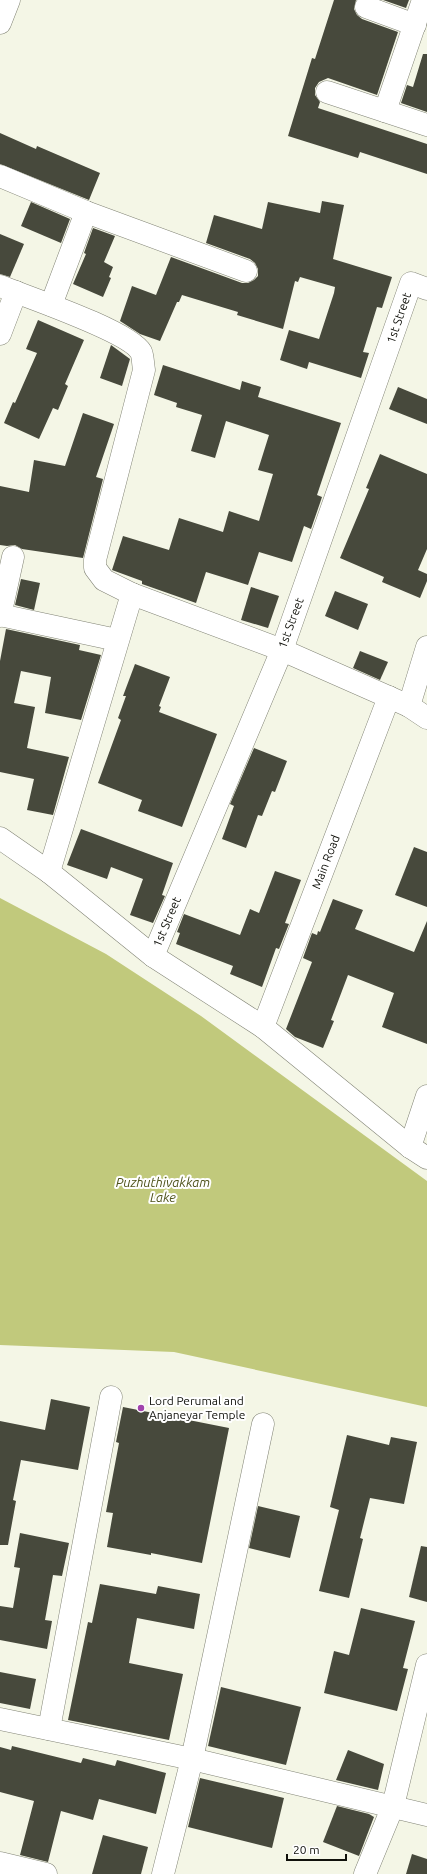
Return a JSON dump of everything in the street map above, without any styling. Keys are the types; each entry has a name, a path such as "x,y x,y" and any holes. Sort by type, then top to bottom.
{"street":[{"path":"0,24 9,0"},
{"path":"385,111 423,0"},
{"path":"366,7 415,25"},
{"path":"327,92 427,125"},
{"path":"0,176 86,212 246,271"},
{"path":"51,305 86,212"},
{"name":"1st Street","path":"153,956 282,650 419,286"},
{"path":"0,334 8,289 51,305 129,339 141,352 144,370 95,560 95,568 104,580 132,594 282,650 409,706 427,718"},
{"path":"13,557 0,615 117,640"},
{"path":"49,872 117,640 132,594"},
{"path":"409,706 427,647"},
{"name":"Main Road","path":"263,1027 389,697"},
{"path":"0,838 49,872 153,956 263,1027 419,1153"},
{"path":"419,1153 427,1096"},
{"path":"49,1729 111,1397"},
{"path":"163,1874 192,1759 263,1424"},
{"path":"365,1874 393,1806 427,1665"},
{"path":"0,1719 192,1759 427,1815"},
{"path":"0,1863 35,1873"}],"water":[{"name":"Puzhuthivakkam Lake","path":"0,898 106,954 201,1016 427,1181 427,1407 174,1352 0,1345"}],"building":[{"path":"334,0 356,0 354,9 357,15 362,19 398,32 377,95 328,78 319,82 315,88 315,95 320,102 318,108 427,144 427,174 360,152 358,158 288,136 312,58 315,59"},
{"path":"383,0 409,0 406,8"},
{"path":"423,54 427,54 427,112 401,103 407,85 413,87"},
{"path":"0,133 36,149 37,146 100,173 89,200 0,164"},
{"path":"322,201 344,205 333,259 392,277 382,308 377,307 363,352 369,353 361,378 309,362 307,369 280,360 289,330 319,339 334,293 335,287 300,277 298,282 295,281 283,329 237,315 238,312 182,295 179,302 177,302 160,341 140,334 120,321 132,286 156,295 171,257 242,283 248,283 258,276 258,269 255,263 250,259 206,243 214,215 262,229 268,202 320,213"},
{"path":"31,202 70,219 61,243 21,226"},
{"path":"93,228 115,236 104,262 113,267 109,277 111,278 103,297 73,284 86,254 84,253"},
{"path":"0,234 24,244 10,277 0,274"},
{"path":"38,320 84,340 65,384 68,386 58,410 53,408 39,439 4,423 13,402 15,403 37,353 26,349"},
{"path":"111,345 130,359 122,386 100,378"},
{"path":"163,365 240,390 242,381 261,387 258,397 341,423 317,495 322,497 311,529 304,526 292,562 259,552 248,585 206,572 196,603 142,584 142,581 112,570 123,536 169,550 179,518 223,532 229,511 259,521 273,474 258,470 269,435 226,421 215,458 191,451 202,415 176,407 177,403 154,395"},
{"path":"398,387 427,399 427,424 389,409"},
{"path":"83,413 114,424 96,477 103,479 83,558 22,549 15,545 0,545 0,486 29,492 34,460 65,466"},
{"path":"380,454 427,474 427,549 418,570 427,574 427,581 420,598 382,582 384,577 340,558 369,489 366,488"},
{"path":"21,579 40,583 34,610 15,605"},
{"path":"251,587 279,596 268,628 241,620"},
{"path":"335,591 368,604 358,630 325,616"},
{"path":"6,629 80,645 79,650 101,655 81,720 45,713 51,677 21,671 14,703 35,707 27,748 69,757 53,815 27,810 34,779 0,772 0,661"},
{"path":"360,651 388,662 380,680 353,668"},
{"path":"135,664 170,677 159,706 161,707 159,712 217,734 182,827 138,811 142,800 98,783 121,720 118,718 126,696 123,696"},
{"path":"254,748 287,761 275,792 272,791 262,816 258,815 246,848 222,839 234,806 230,804"},
{"path":"81,829 173,863 162,895 165,896 153,923 130,915 143,879 111,867 107,879 67,865"},
{"path":"414,847 427,852 427,907 395,895"},
{"path":"275,871 301,880 285,923 289,924 279,949 276,948 262,987 230,974 233,966 176,944 180,933 177,932 184,914 240,935 250,909 259,913"},
{"path":"333,899 363,910 355,929 414,952 427,921 427,1044 382,1027 394,993 348,975 331,1020 334,1021 323,1048 295,1037 286,1029 312,962 303,958 312,933 317,935 318,931 320,932"},
{"path":"51,1399 90,1407 78,1470 21,1460 13,1500 16,1501 8,1545 0,1545 0,1421 45,1430"},
{"path":"123,1407 229,1428 202,1563 151,1553 151,1555 107,1547 113,1513 106,1512 119,1443 116,1442"},
{"path":"347,1435 389,1445 391,1437 417,1442 404,1504 370,1498 360,1538 363,1539 349,1598 319,1591 339,1510 330,1507"},
{"path":"258,1506 300,1516 290,1558 249,1548"},
{"path":"20,1533 69,1543 62,1576 53,1575 45,1620 52,1621 47,1649 0,1640 0,1606 13,1608 20,1568 14,1567"},
{"path":"421,1546 427,1547 427,1602 409,1597"},
{"path":"100,1584 156,1594 158,1586 200,1594 194,1629 137,1618 129,1663 183,1674 169,1740 68,1720 88,1622 92,1623"},
{"path":"361,1608 415,1621 403,1668 408,1669 397,1711 324,1693 334,1651 349,1655"},
{"path":"0,1672 36,1679 30,1709 0,1703"},
{"path":"221,1687 301,1707 286,1765 208,1746"},
{"path":"12,1746 81,1763 83,1758 115,1766 117,1760 166,1773 156,1814 99,1799 93,1820 61,1811 48,1862 20,1855 34,1801 0,1792 0,1747 11,1750"},
{"path":"348,1750 384,1764 378,1790 336,1780"},
{"path":"200,1778 284,1798 272,1848 188,1827"},
{"path":"337,1806 369,1814 374,1817 359,1856 323,1842"},
{"path":"103,1835 148,1847 141,1874 92,1874"},
{"path":"412,1854 427,1859 427,1874 406,1874"}],"place":[{"name":"Lord Perumal and Anjaneyar Temple","path":"141,1408"}]}
